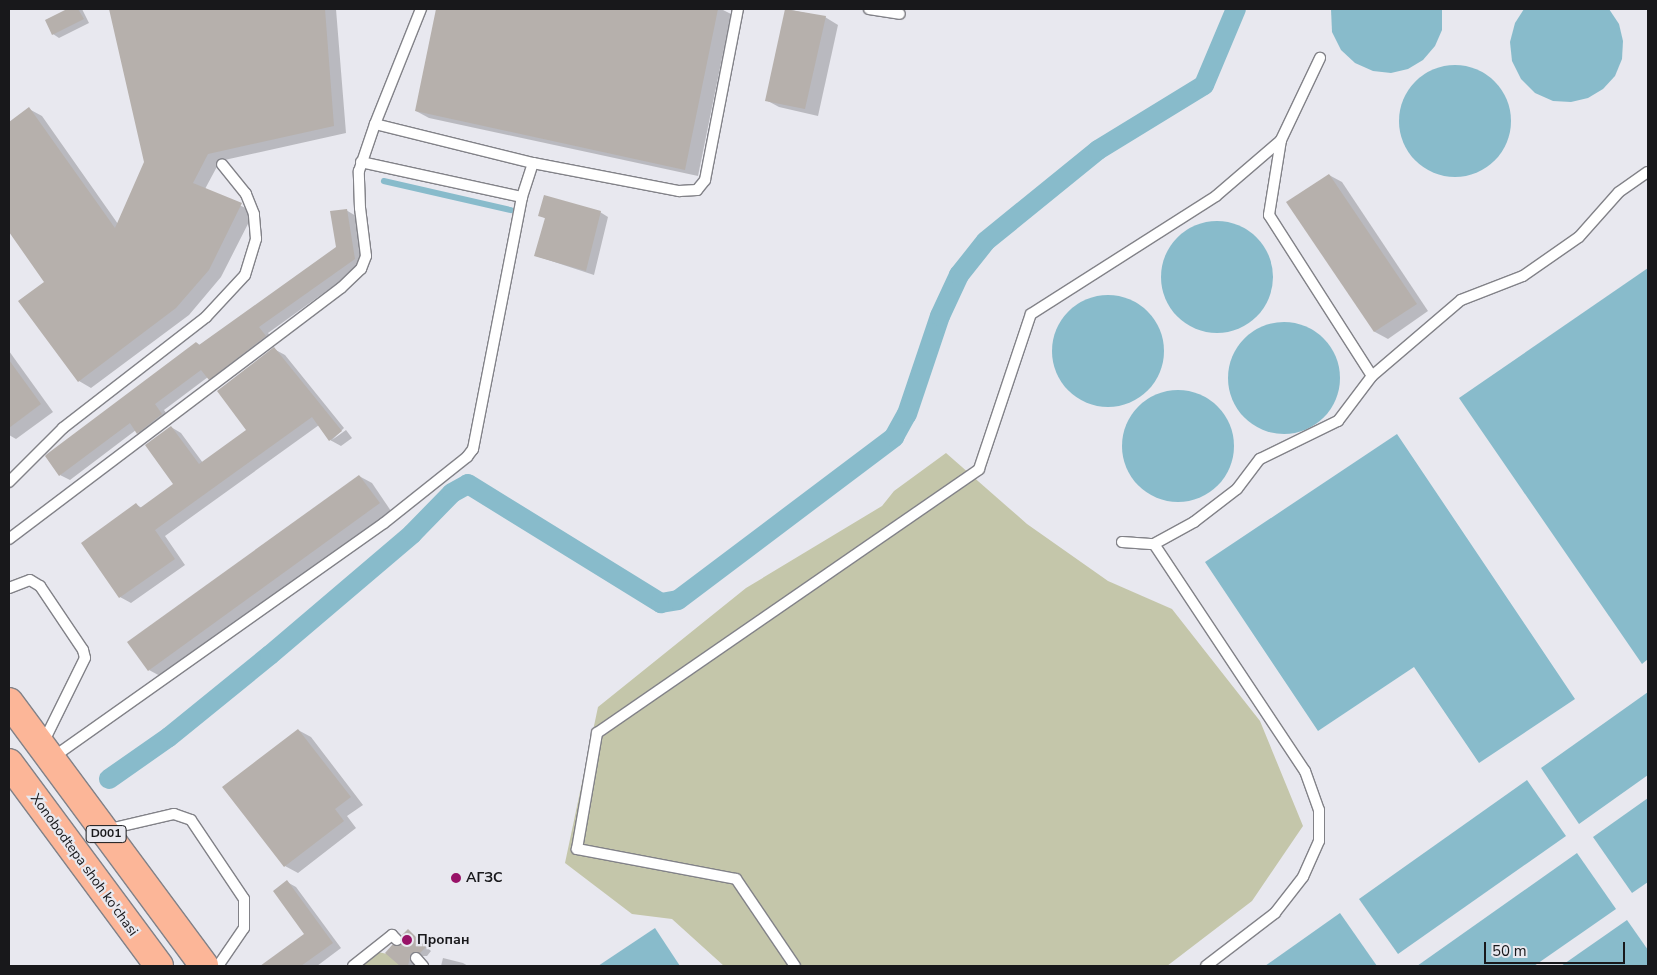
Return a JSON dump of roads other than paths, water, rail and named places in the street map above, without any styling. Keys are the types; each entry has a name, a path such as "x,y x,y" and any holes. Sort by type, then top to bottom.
{"highway":[{"name":"D001","path":"9,702 204,966"},
{"name":"Xonobodtepa shoh ko'chasi","path":"9,763 155,963"}],"lane":[{"path":"9,539 341,288 361,269 366,256 360,208 361,162 421,9"},
{"path":"375,124 533,163 679,190 697,190 705,180 738,9"},
{"path":"869,9 900,14"},
{"path":"1320,58 1281,140 1269,215 1372,376"},
{"path":"795,966 736,879 577,849 597,733 979,469 1030,314 1216,196 1281,140"},
{"path":"361,162 522,197"},
{"path":"46,753 384,523 467,457 473,449 522,197 533,163"},
{"path":"9,482 63,428 206,317 245,274 256,239 254,214 246,194 222,164"},
{"path":"1122,542 1154,544 1194,522 1237,489 1260,458 1338,421 1372,376 1461,300 1523,276 1580,237 1619,192 1648,172"},
{"path":"1154,544 1305,770 1319,810 1319,841 1303,878 1275,913 1206,966"},
{"path":"9,588 30,580 40,586 83,650 85,658 56,710 46,753"},
{"path":"104,830 174,814 191,820 244,899 244,928 218,966"},
{"path":"353,966 392,935 397,940"},
{"path":"416,958 423,966"}],"water":[{"path":"1331,9 1442,9 1442,30 1435,46 1423,60 1408,69 1391,73 1373,71 1355,63 1341,50 1332,32"},
{"path":"1524,9 1609,9 1619,24 1623,41 1622,59 1615,76 1603,89 1588,98 1571,102 1553,101 1535,93 1521,79 1512,61 1510,42 1515,23"},
{"path":"1455,65 1476,69 1495,81 1507,100 1511,121 1507,142 1495,161 1476,173 1455,177 1434,173 1415,161 1403,142 1399,121 1403,100 1415,81 1434,69"},
{"path":"1217,221 1238,225 1257,237 1269,256 1273,277 1269,298 1257,317 1238,329 1217,333 1196,329 1177,317 1165,298 1161,277 1165,256 1177,237 1196,225"},
{"path":"1648,268 1648,659 1642,664 1459,398"},
{"path":"1108,295 1129,299 1148,311 1160,330 1164,351 1160,372 1148,391 1129,403 1108,407 1087,403 1068,391 1056,372 1052,351 1056,330 1068,311 1087,299"},
{"path":"1284,322 1305,326 1324,338 1336,357 1340,378 1336,399 1324,418 1305,430 1284,434 1263,430 1244,418 1232,399 1228,378 1232,357 1244,338 1263,326"},
{"path":"1178,390 1199,394 1218,406 1230,425 1234,446 1230,467 1218,486 1199,498 1178,502 1157,498 1138,486 1126,467 1122,446 1126,425 1138,406 1157,394"},
{"path":"1397,434 1575,699 1479,763 1414,667 1318,731 1205,562"},
{"path":"1648,692 1648,775 1579,824 1541,768"},
{"path":"1527,780 1566,836 1398,954 1359,899"},
{"path":"1648,798 1648,882 1632,893 1593,837"},
{"path":"1577,853 1616,909 1534,966 1417,966"},
{"path":"1340,913 1377,966 1265,966"},
{"path":"1627,920 1648,950 1648,966 1561,966"},
{"path":"655,928 680,966 598,966"}],"waterway":[{"path":"109,779 169,737 270,655 412,534 452,493 468,484 661,603 678,600 894,437 907,414 940,316 959,275 986,241 1098,150 1204,85 1236,9"},
{"path":"384,181 511,210"}],"place":[{"name":"АГЗС","path":"456,878"},
{"name":"Пропан","path":"407,940"}]}
